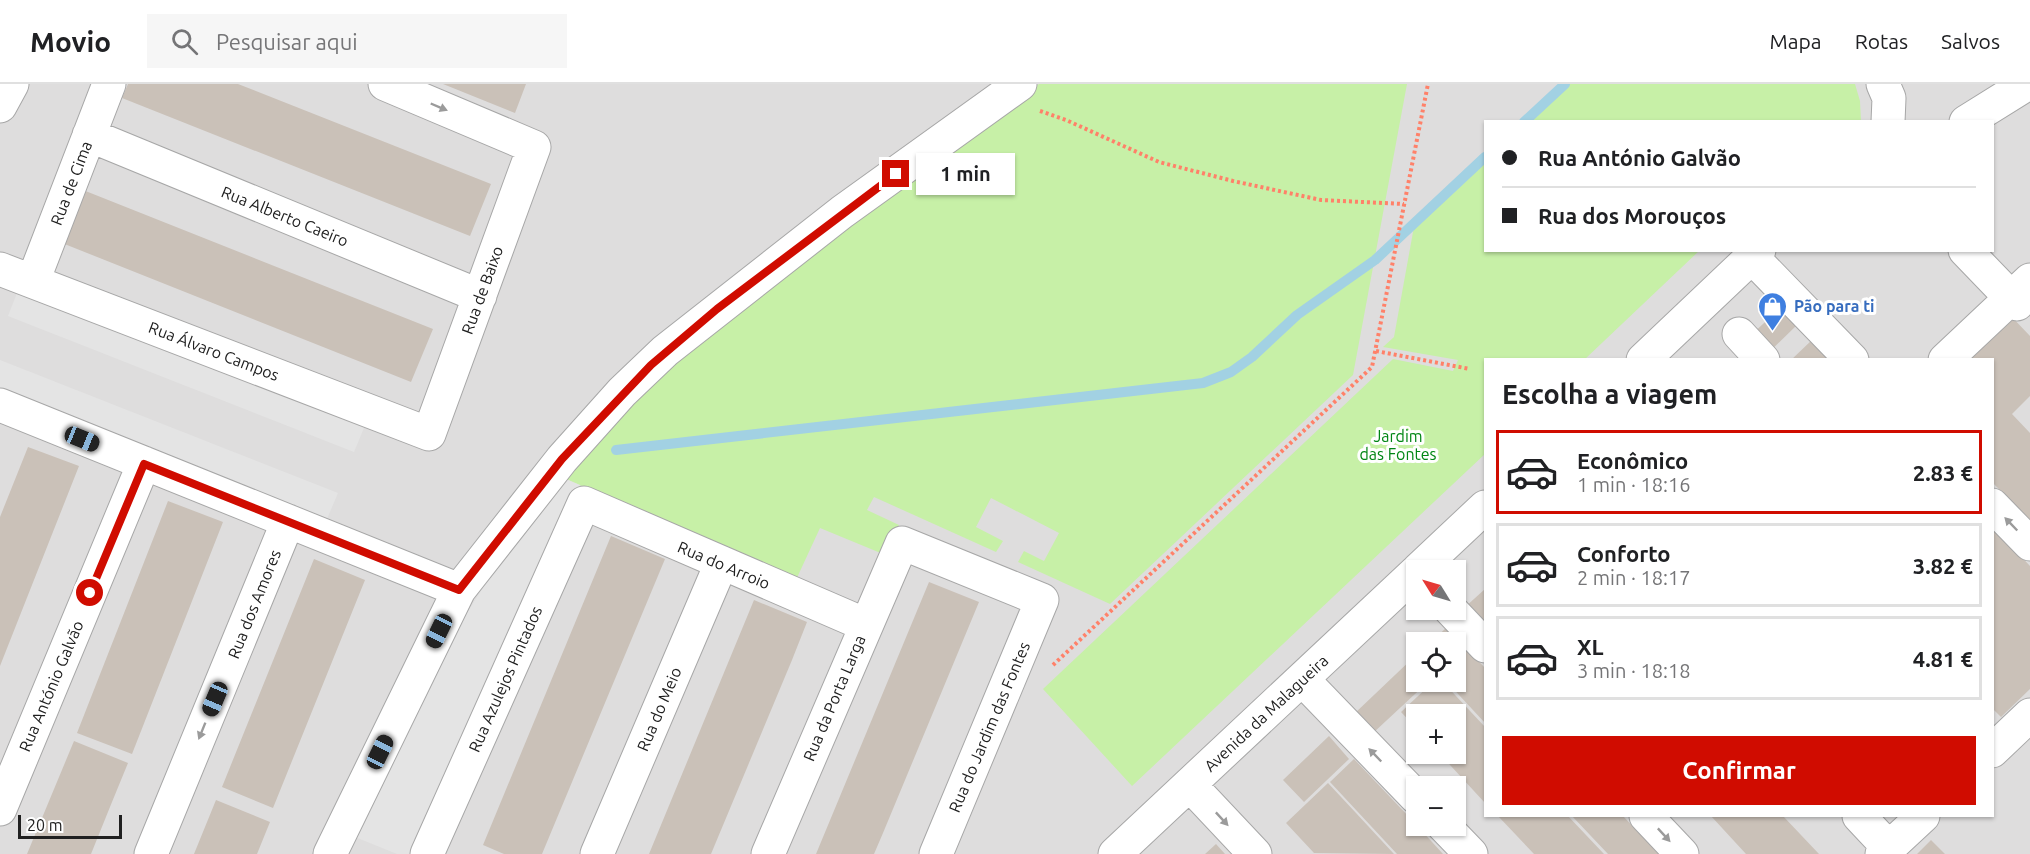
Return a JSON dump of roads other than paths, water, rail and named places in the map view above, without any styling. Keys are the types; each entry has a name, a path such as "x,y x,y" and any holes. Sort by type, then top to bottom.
{"street":[{"path":"0,106 12,84"},
{"name":"Rua de Cima","path":"33,281 109,84"},
{"name":"Rua de Baixo","path":"385,84 534,147 429,434"},
{"path":"1883,84 1889,98 1887,120"},
{"path":"1969,120 2027,84"},
{"path":"330,854 459,590 562,459 622,392 665,351 842,212 1011,90"},
{"name":"Rua Alberto Caeiro","path":"89,135 480,296"},
{"path":"1947,358 2019,294 1967,252"},
{"path":"1645,358 1755,254 1850,358"},
{"name":"Rua Álvaro Campos","path":"0,269 429,434"},
{"path":"1739,334 1761,358"},
{"path":"0,405 459,590"},
{"name":"Rua António Galvão","path":"0,809 144,464"},
{"name":"Rua do Arroio","path":"584,504 866,625"},
{"name":"Rua Azulejos Pintados","path":"427,854 584,504"},
{"path":"1994,507 2030,544"},
{"name":"Avenida da Malagueira","path":"1429,560 1484,508"},
{"name":"Rua dos Amores","path":"151,854 288,521"},
{"name":"Rua da Porta Larga","path":"768,854 902,543 1042,600"},
{"name":"Rua do Meio","path":"597,854 721,564"},
{"name":"Avenida da Malagueira","path":"1115,854 1406,581"},
{"name":"Rua do Jardim das Fontes","path":"936,854 1042,600"},
{"path":"1460,620 1484,645"},
{"path":"1302,679 1406,787"},
{"path":"1995,741 2030,716"},
{"path":"1190,785 1255,854"},
{"path":"1647,817 1682,854"},
{"path":"1860,817 1886,851 1922,817"},
{"path":"1454,836 1471,854"}],"waterway":[{"path":"1526,120 1565,84"},
{"path":"616,450 1203,383 1231,372 1252,357 1297,315 1375,260 1484,158"}],"place":[{"name":"Pão para ti","path":"1773,332"}],"park label":[{"name":"Jardim das Fontes","path":"1398,445"}]}
